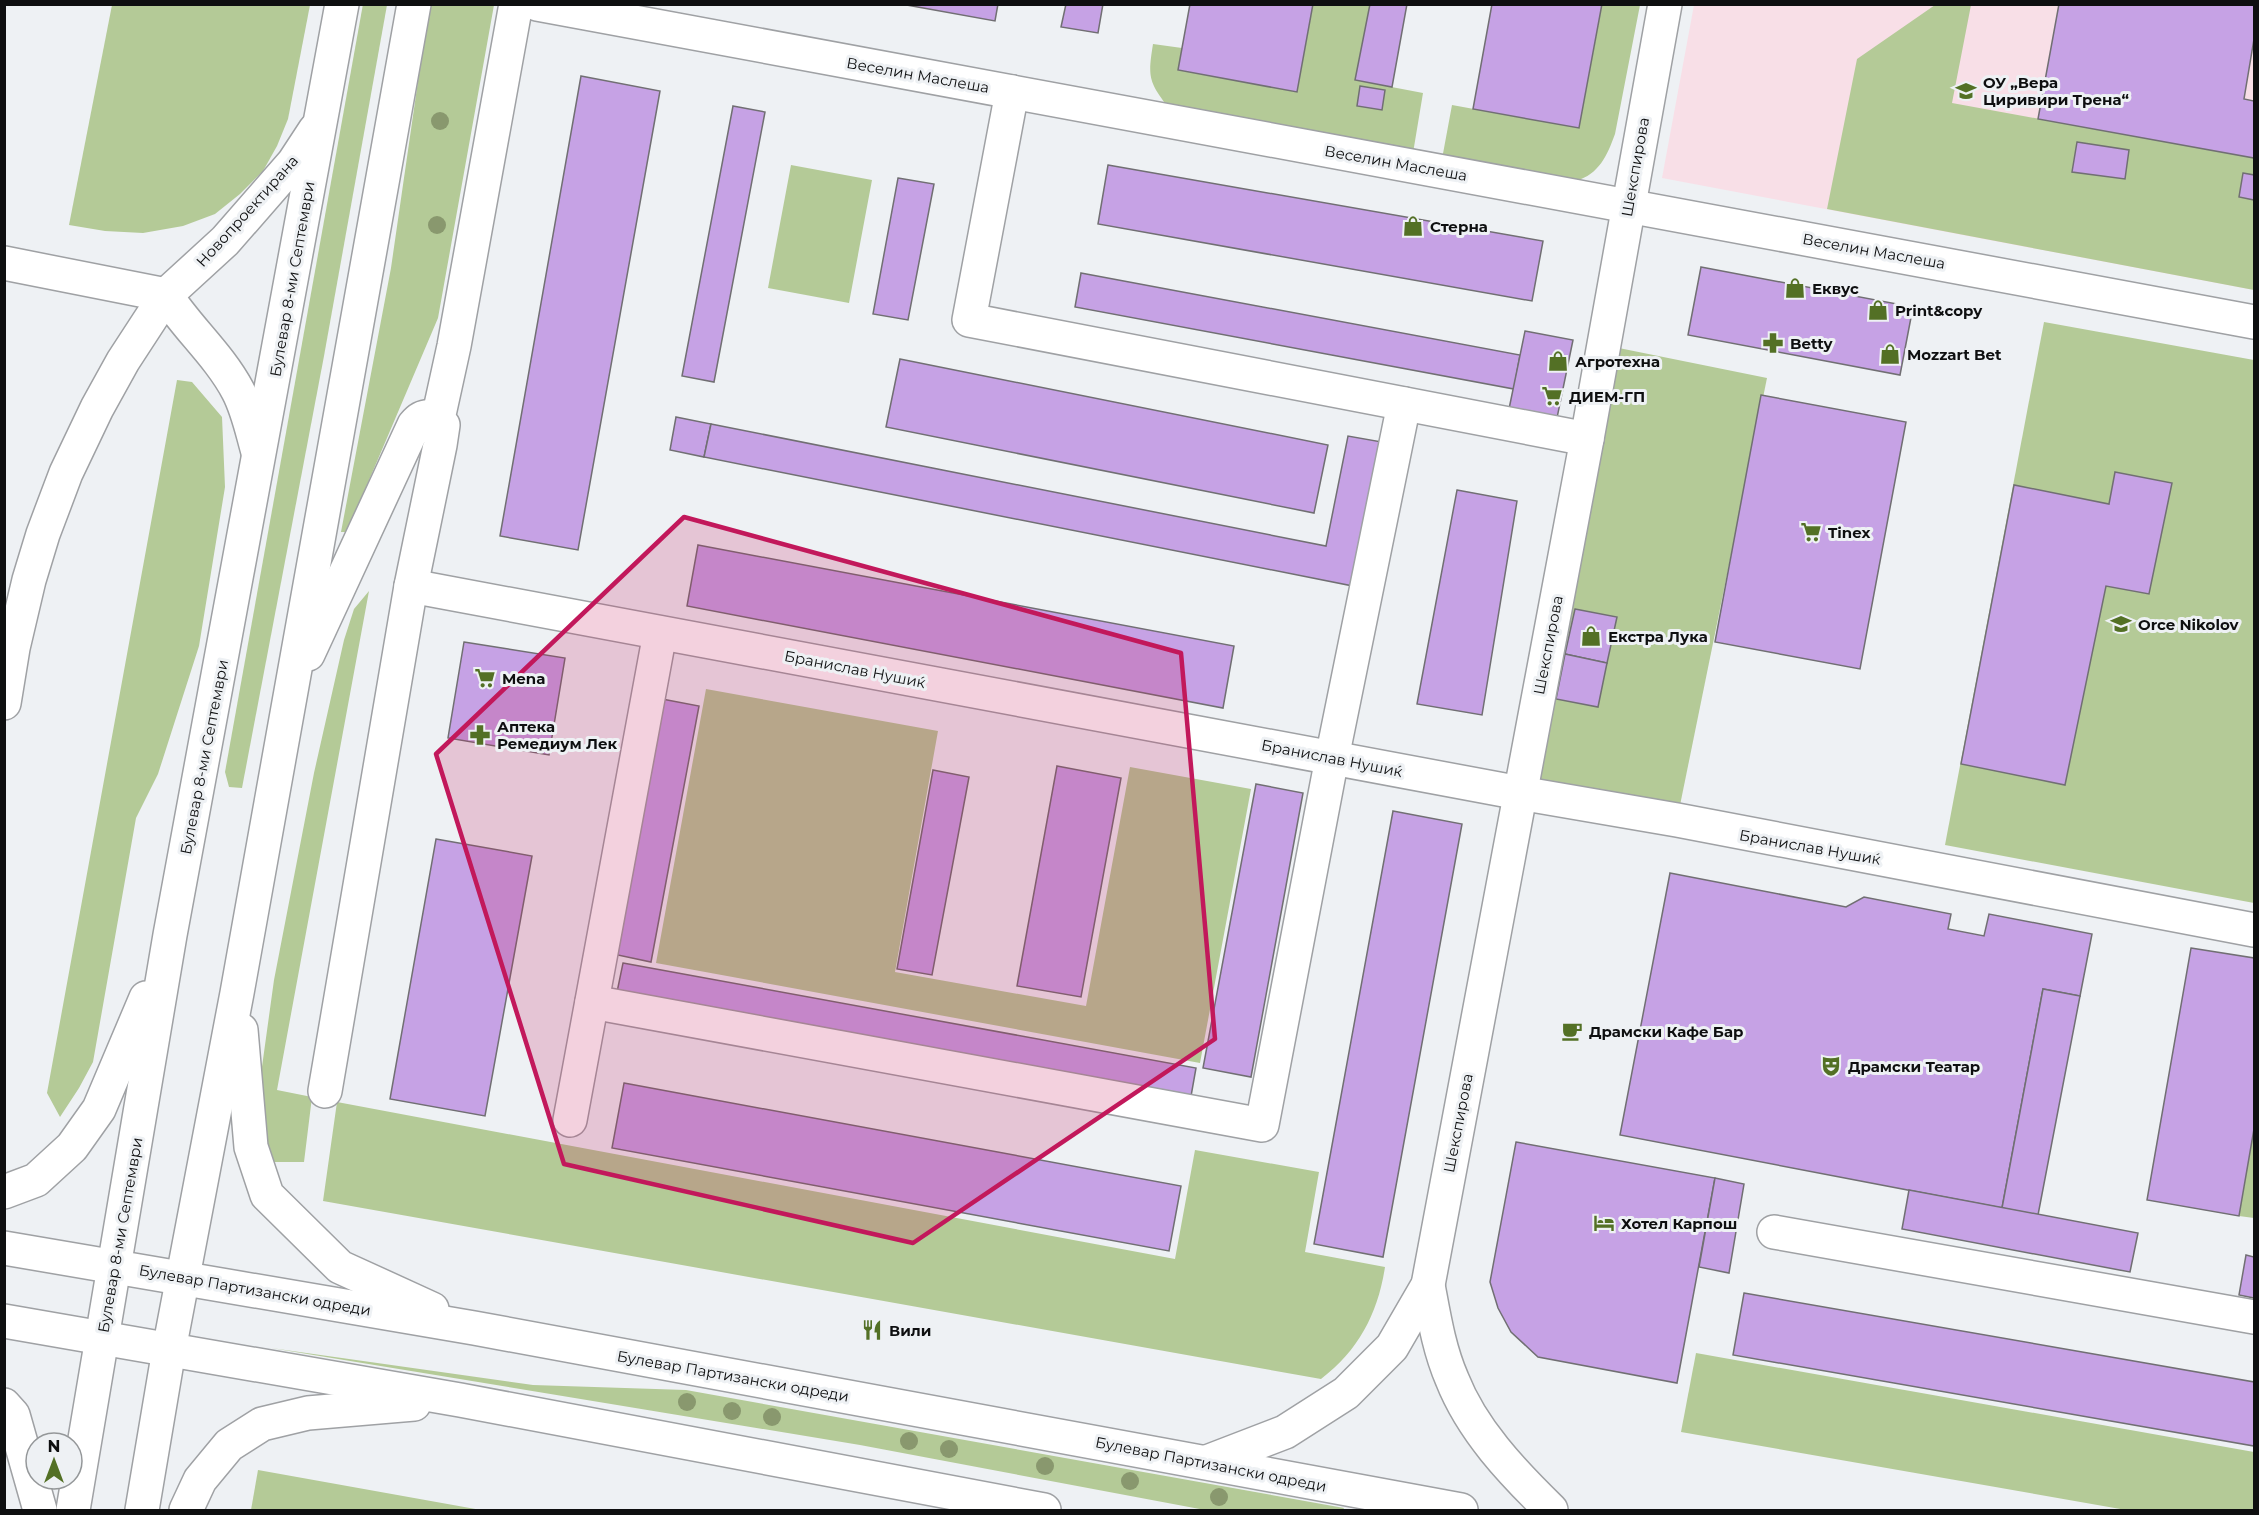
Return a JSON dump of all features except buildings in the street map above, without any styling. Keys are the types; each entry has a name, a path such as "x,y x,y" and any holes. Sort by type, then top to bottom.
{"street":[{"name":"Булевар 8-ми Септември","path":"73,1510 171,935 342,4"},
{"path":"142,1510 182,1278 237,993 414,4"},
{"path":"438,419 454,346 516,4"},
{"name":"Веселин Маслеша","path":"537,4 2254,322"},
{"name":"Шекспирова","path":"1207,1462 1285,1432 1346,1393 1392,1347 1428,1285 1587,439 1665,4"},
{"path":"1012,92 969,320 1587,439"},
{"name":"Новопроектирана","path":"4,703 13,648 29,580 43,534 66,473 123,361 166,294 225,241 294,162 321,121"},
{"path":"4,263 166,294 181,318 238,391 249,419 260,459"},
{"path":"592,1002 1262,1125 1332,758 1404,404"},
{"path":"289,694 414,425 422,417 438,419 442,425 440,444 411,586 325,1091"},
{"name":"Бранислав Нушиќ","path":"411,586 1520,793 1677,820 2254,930"},
{"path":"570,1120 660,633"},
{"path":"4,1192 36,1180 72,1147 99,1109 171,935"},
{"path":"237,993 251,1147 267,1195 340,1267 474,1328"},
{"path":"1774,1232 2254,1317"},
{"name":"Булевар Партизански одреди","path":"4,1248 474,1328 1461,1510"},
{"name":"Шекспирова","path":"1428,1285 1438,1338 1452,1380 1496,1452 1518,1478 1551,1510"},
{"path":"4,1321 460,1400 1044,1510"},
{"path":"186,1510 200,1480 230,1445 262,1424 308,1413 460,1400"},
{"path":"4,1405 13,1415 40,1510"}],"highlighted area":[{"path":"684,517 1181,653 1215,1039 913,1243 564,1164 436,754"}],"shaded area":[{"name":"ОУ „Вера Циривири Трена“","path":"1694,5 2254,5 2254,290 1662,178"}],"green space":[{"path":"363,4 387,5 324,356 242,788 229,787 225,772"},
{"path":"112,5 310,5 288,119 277,146 263,171 215,214 183,226 143,233 105,231 69,225"},
{"path":"429,5 494,5 438,318 347,532 341,532 391,268"},
{"path":"1313,5 1370,5 1355,80 1423,93 1413,153 1168,107 1153,84 1150,64 1153,44 1182,48 1178,70 1297,92"},
{"path":"1602,5 1640,5 1615,134 1605,157 1591,174 1576,181 1442,159 1452,105 1579,128"},
{"path":"1935,5 1971,5 1952,103 2254,158 2254,290 1827,209 1857,59"},
{"path":"791,165 872,180 849,303 768,288"},
{"name":"Orce Nikolov","path":"2044,322 2254,360 2254,903 1945,845"},
{"path":"1604,345 1767,378 1677,820 1520,793"},
{"path":"177,380 192,382 222,417 225,487 199,646 158,774 136,818 93,1062 60,1117 47,1093"},
{"path":"369,591 277,1090 312,1097 304,1162 268,1162 261,1074 274,980 314,773 344,640 354,609"},
{"path":"706,689 938,731 895,972 1086,1006 1130,767 1251,789 1200,1063 656,963"},
{"path":"337,1102 1175,1259 1195,1150 1319,1172 1305,1252 1385,1267 1377,1300 1365,1329 1346,1356 1321,1379 323,1201"},
{"path":"2254,1129 2254,1218 2239,1216"},
{"path":"271,1348 533,1385 686,1390 1344,1508 1343,1510 1205,1510 860,1445"},
{"path":"1696,1353 2254,1452 2254,1510 2126,1510 1681,1432"},
{"path":"258,1470 481,1510 251,1510"}],"place":[{"name":"ОУ „Вера Циривири Трена“","path":"1966,91"},
{"name":"Стерна","path":"1413,226"},
{"name":"Еквус","path":"1795,288"},
{"name":"Print&copy","path":"1878,310"},
{"name":"Betty","path":"1773,343"},
{"name":"Mozzart Bet","path":"1890,354"},
{"name":"Агротехна","path":"1558,361"},
{"name":"ДИЕМ-ГП","path":"1552,396"},
{"name":"Tinex","path":"1811,532"},
{"name":"Orce Nikolov","path":"2121,624"},
{"name":"Екстра Лука","path":"1591,636"},
{"name":"Mena","path":"485,678"},
{"name":"Аптека Ремедиум Лек","path":"480,735"},
{"name":"Драмски Кафе Бар","path":"1572,1031"},
{"name":"Драмски Театар","path":"1831,1066"},
{"name":"Хотел Карпош","path":"1604,1223"},
{"name":"Вили","path":"872,1330"}]}
